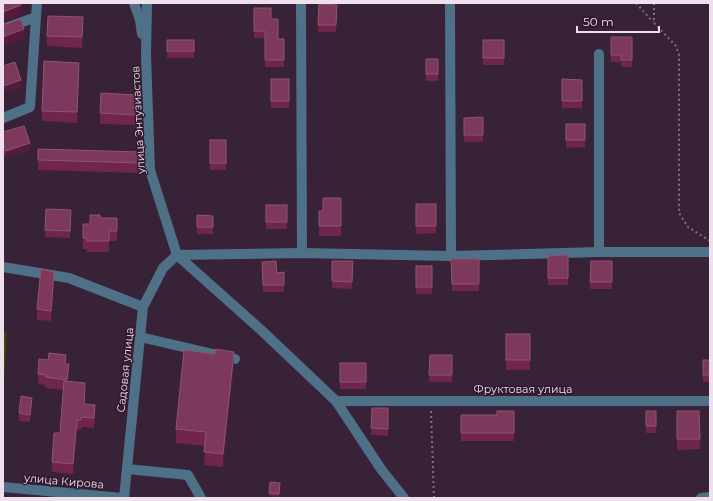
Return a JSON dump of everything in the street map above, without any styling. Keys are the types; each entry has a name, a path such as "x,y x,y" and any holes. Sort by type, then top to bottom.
{"street":[{"path":"3,118 30,107 38,3"},
{"path":"134,3 140,20 146,55"},
{"name":"улица Энтузиастов","path":"147,3 146,55 150,170 177,255"},
{"path":"301,3 302,253"},
{"path":"450,3 451,256"},
{"path":"3,29 36,17"},
{"path":"599,54 599,252"},
{"path":"177,255 302,253 451,256 599,252 710,252"},
{"path":"177,255 260,329 336,401 381,469 404,498"},
{"name":"Садовая улица","path":"123,498 143,307 163,268 177,255"},
{"path":"3,267 70,278 143,307"},
{"path":"140,337 235,360"},
{"name":"Фруктовая улица","path":"336,401 710,401"},
{"path":"127,469 188,475 201,498"},
{"name":"улица Кирова","path":"3,487 123,498"},
{"path":"701,498 710,497"}],"path":[{"path":"636,3 676,46 679,55 679,213 688,227 710,241"},
{"path":"654,3 654,23"},
{"path":"431,401 434,498"}],"green space":[{"path":"3,333 7,333 3,401"}],"building":[{"path":"3,3 20,3 21,5 3,12"},
{"path":"319,4 337,5 336,25 318,25"},
{"path":"254,8 271,8 271,19 278,19 278,39 284,39 284,60 265,60 265,31 254,31"},
{"path":"48,16 83,17 82,37 47,36"},
{"path":"21,19 24,29 3,37 3,25"},
{"path":"611,37 632,37 632,60 621,60 621,55 611,55"},
{"path":"167,40 194,40 194,51 167,51"},
{"path":"483,40 504,40 504,58 483,58"},
{"path":"426,59 438,59 438,74 426,74"},
{"path":"44,61 79,63 77,112 42,111"},
{"path":"15,62 21,80 3,86 3,66"},
{"path":"271,79 289,79 289,101 271,101"},
{"path":"562,79 582,80 582,101 562,101"},
{"path":"101,93 137,95 136,115 100,113"},
{"path":"483,117 483,135 464,135 464,118"},
{"path":"566,124 585,124 585,140 566,140"},
{"path":"24,126 30,143 6,151 3,143 3,132"},
{"path":"210,140 226,140 226,163 210,163"},
{"path":"38,149 141,152 140,163 38,160"},
{"path":"323,198 341,198 341,226 319,226 319,211 323,211"},
{"path":"416,204 436,204 436,226 416,226"},
{"path":"266,205 287,205 287,222 266,222"},
{"path":"46,209 71,210 70,231 45,230"},
{"path":"90,215 100,215 100,218 117,218 117,231 109,231 109,241 87,241 87,238 83,238 83,224 90,224"},
{"path":"197,215 213,216 213,227 197,227"},
{"path":"568,255 568,278 548,278 548,256"},
{"path":"451,259 479,259 479,284 452,284"},
{"path":"276,261 277,273 284,272 284,285 263,285 262,262"},
{"path":"332,261 353,261 352,282 332,281"},
{"path":"591,261 612,261 612,282 590,282"},
{"path":"416,266 432,266 432,287 416,287"},
{"path":"41,269 54,272 51,311 37,309"},
{"path":"506,334 530,334 530,360 506,360"},
{"path":"215,349 234,352 223,454 204,452 206,432 176,429 184,350 215,354"},
{"path":"49,353 66,355 65,364 69,364 67,380 45,377 46,375 38,374 39,359 48,360"},
{"path":"430,355 452,355 452,375 429,375"},
{"path":"703,360 710,360 710,375 703,375"},
{"path":"340,363 366,363 366,382 340,382"},
{"path":"64,381 85,383 84,404 95,405 94,418 81,417 81,420 77,420 73,464 52,462 54,433 60,433"},
{"path":"21,396 32,398 30,415 19,413"},
{"path":"372,408 388,408 388,429 371,428"},
{"path":"497,411 514,411 514,433 461,433 461,415 497,415"},
{"path":"646,411 656,411 656,426 646,426"},
{"path":"677,411 699,411 700,439 677,439"},
{"path":"270,482 280,483 279,494 269,493"}]}
